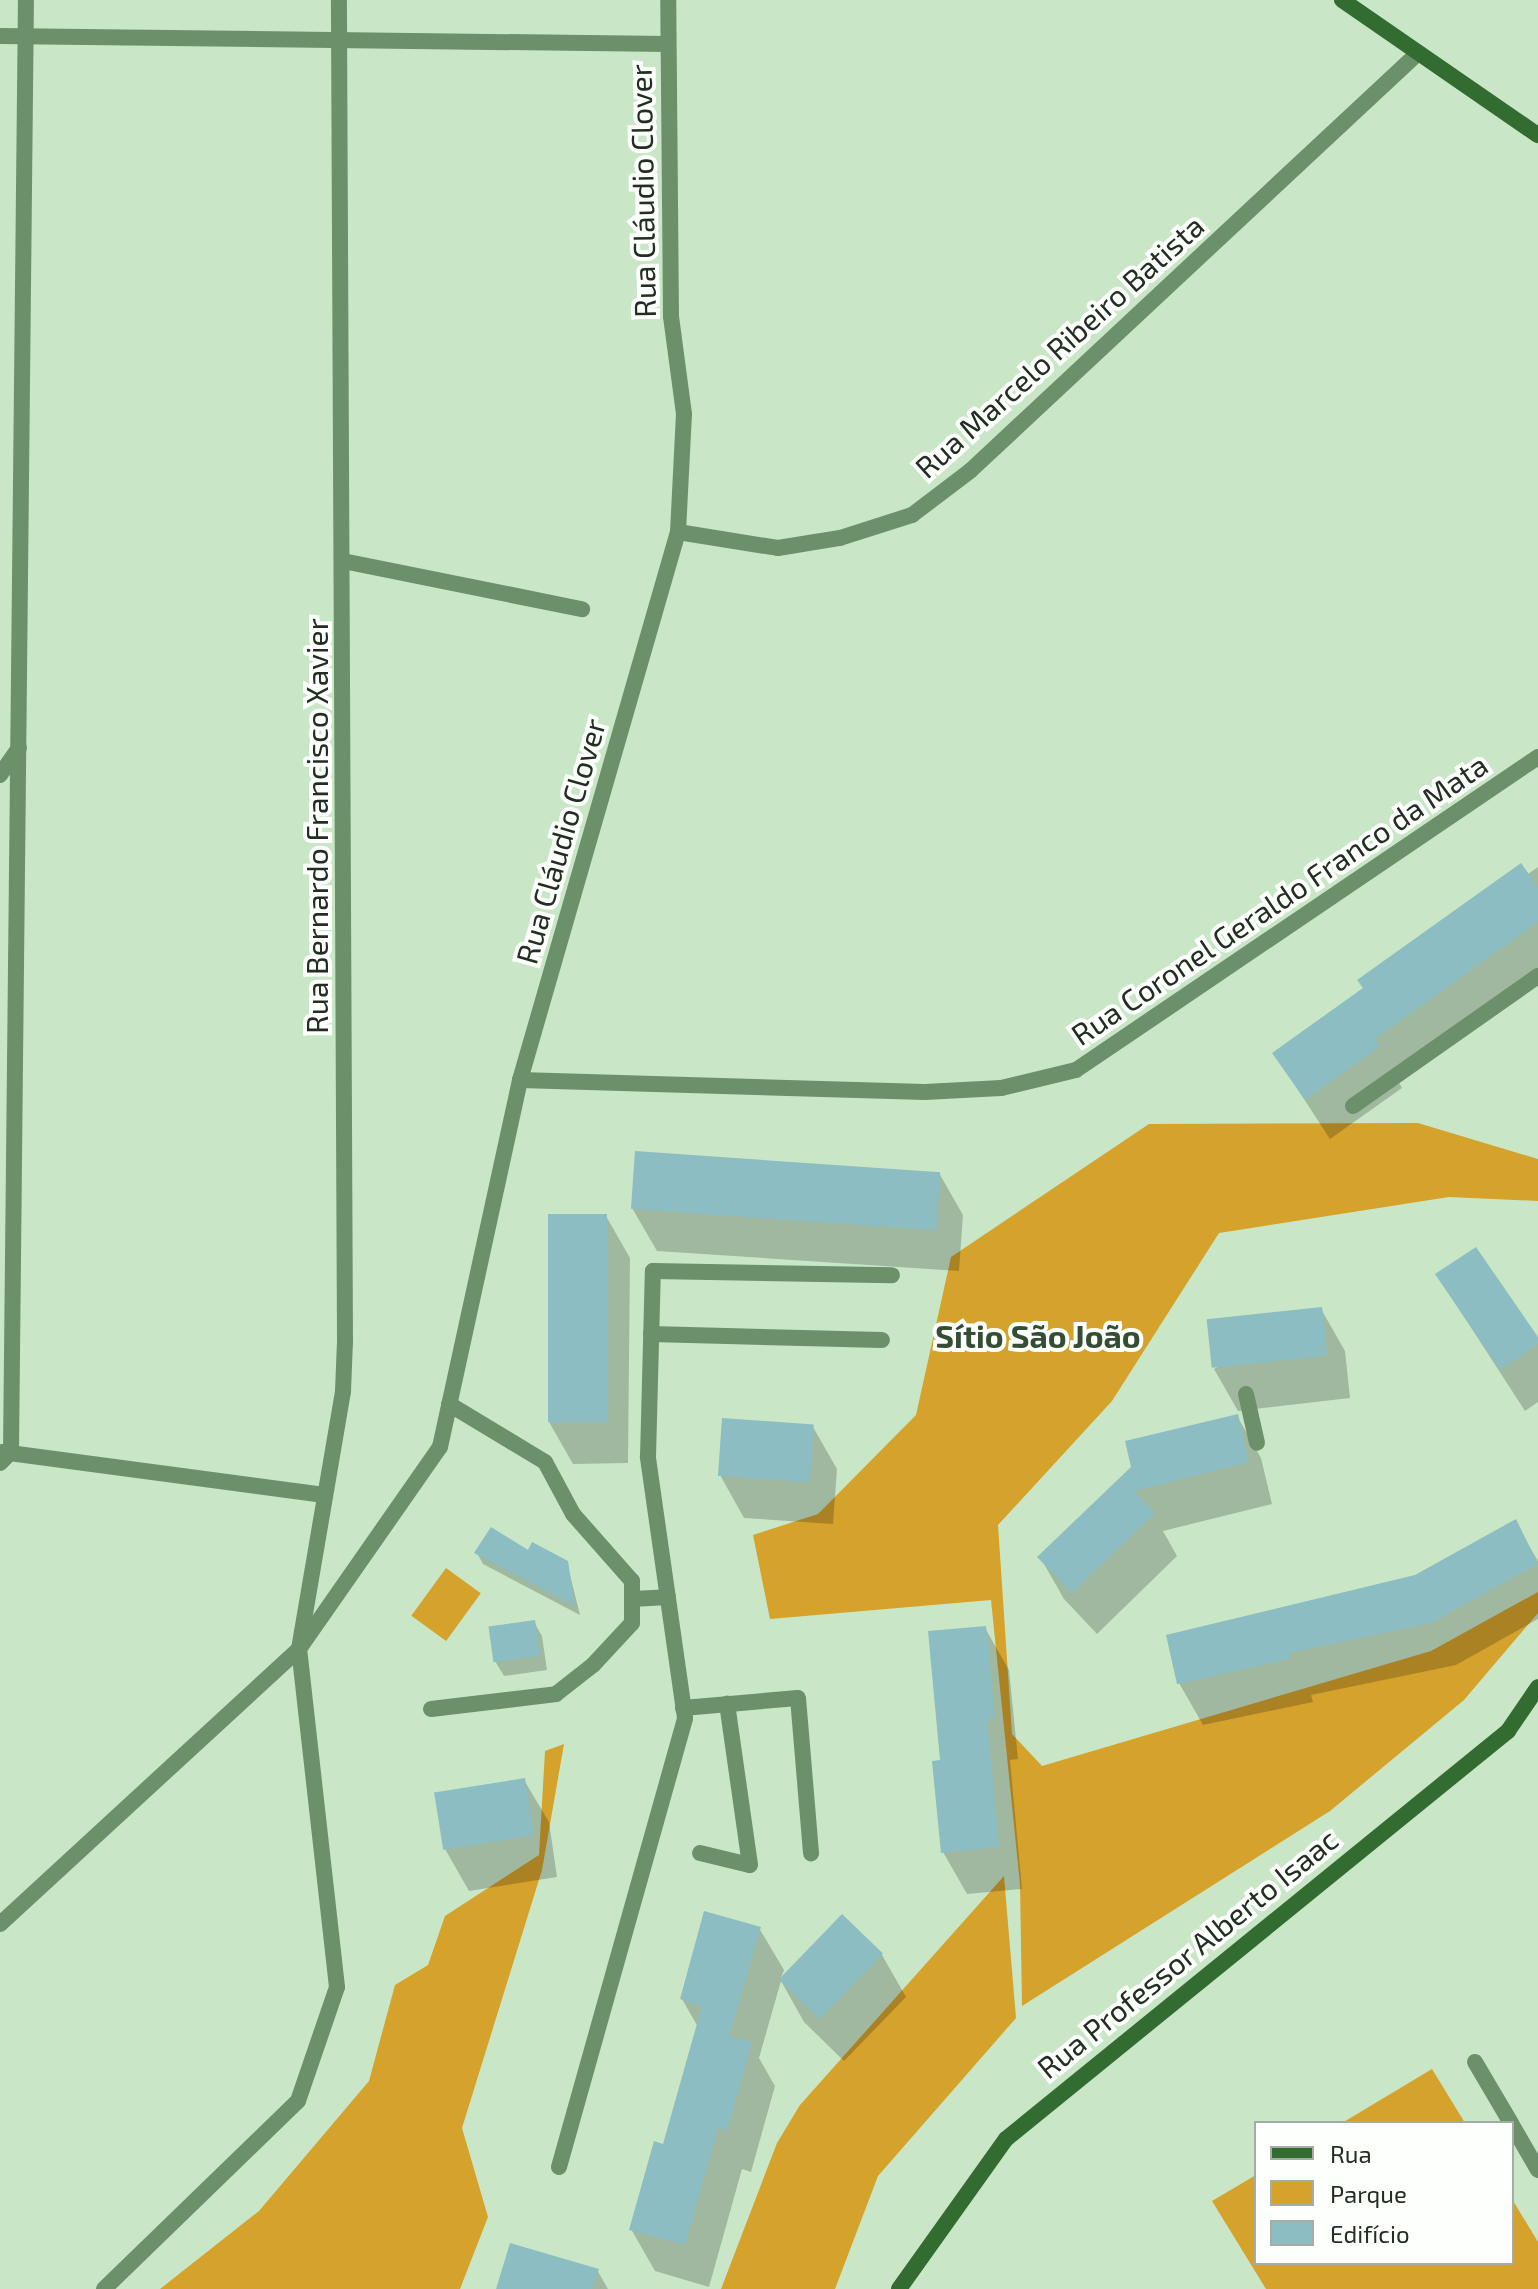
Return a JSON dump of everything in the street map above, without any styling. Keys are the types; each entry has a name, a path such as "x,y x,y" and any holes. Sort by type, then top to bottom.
{"main road":[{"path":"1342,0 1538,135"},
{"name":"Rua Professor Alberto Isaac","path":"899,2289 1006,2139 1194,1980 1508,1731 1538,1687"}],"street":[{"path":"26,0 19,748 4,1456 324,1495"},
{"name":"Rua Bernardo Francisco Xavier","path":"104,2289 298,2101 337,1987 299,1649 343,1391 345,1342 339,0"},
{"name":"Rua Cláudio Clover","path":"0,1924 299,1649 440,1447 520,1080 678,532 684,414 671,316 668,0"},
{"path":"0,36 667,44"},
{"name":"Rua Marcelo Ribeiro Batista","path":"678,532 778,548 840,538 912,515 970,471 1418,53"},
{"path":"343,561 582,609"},
{"path":"0,775 19,748"},
{"name":"Rua Coronel Geraldo Franco da Mata","path":"520,1080 925,1092 1001,1088 1076,1070 1538,757"},
{"path":"1353,1106 1538,976"},
{"path":"559,2167 685,1718 648,1457 653,1271 892,1275"},
{"path":"651,1334 882,1340"},
{"path":"1246,1394 1257,1443"},
{"path":"431,1709 556,1694 593,1665 632,1623 632,1581 573,1514 545,1462 449,1404"},
{"path":"632,1599 668,1597"},
{"path":"683,1708 798,1698 811,1853"},
{"path":"700,1853 750,1865 727,1704"},
{"path":"1475,2062 1509,2121"},
{"path":"1514,2129 1538,2170"}],"green space":[{"path":"1418,1123 1538,1159 1538,1201 1449,1197 1219,1233 1112,1401 998,1525 1012,1734 1042,1766 1431,1651 1538,1592 1538,1613 1464,1700 1330,1811 1022,2006 1020,1884 991,1600 770,1619 753,1535 818,1514 916,1415 951,1257 1149,1124"},
{"path":"446,1568 481,1593 446,1641 411,1616"},
{"path":"564,1744 542,1870 462,2128 488,2217 460,2289 160,2289 259,2211 369,2081 395,1985 428,1965 445,1916 539,1855 545,1751"},
{"path":"1004,1876 1016,2018 878,2176 835,2289 721,2289 777,2143 800,2105"},
{"path":"1432,2069 1464,2121 1345,2121"},
{"path":"1254,2176 1254,2265 1514,2265 1514,2202 1538,2242 1538,2289 1266,2289 1212,2201"}],"building":[{"path":"1521,863 1538,887 1538,922 1375,1039 1380,1046 1305,1100 1272,1053 1363,988 1357,980"},
{"path":"635,1151 940,1172 936,1230 631,1209"},
{"path":"548,1214 607,1214 607,1422 548,1422"},
{"path":"1476,1247 1538,1337 1538,1344 1500,1370 1435,1274"},
{"path":"1322,1307 1327,1356 1212,1368 1207,1319"},
{"path":"1238,1414 1249,1462 1134,1491 1155,1513 1072,1593 1037,1557 1131,1467 1125,1441"},
{"path":"722,1418 814,1424 810,1482 718,1476"},
{"path":"1516,1519 1538,1564 1431,1623 1289,1653 1290,1659 1177,1684 1166,1635 1415,1575"},
{"path":"491,1527 528,1550 532,1542 568,1561 575,1606 474,1553"},
{"path":"535,1620 540,1656 493,1662 488,1627"},
{"path":"986,1626 995,1718 987,1718 999,1847 941,1853 932,1761 940,1760 928,1631"},
{"path":"525,1778 534,1835 443,1850 434,1792"},
{"path":"704,1911 761,1927 729,2036 752,2042 727,2131 718,2128 685,2245 629,2230 654,2141 663,2144 702,2006 680,1999"},
{"path":"842,1914 883,1954 820,2019 779,1979"},
{"path":"510,2243 599,2269 592,2289 496,2289"}],"district":[{"name":"Sítio São João","path":"1038,1335"}]}
